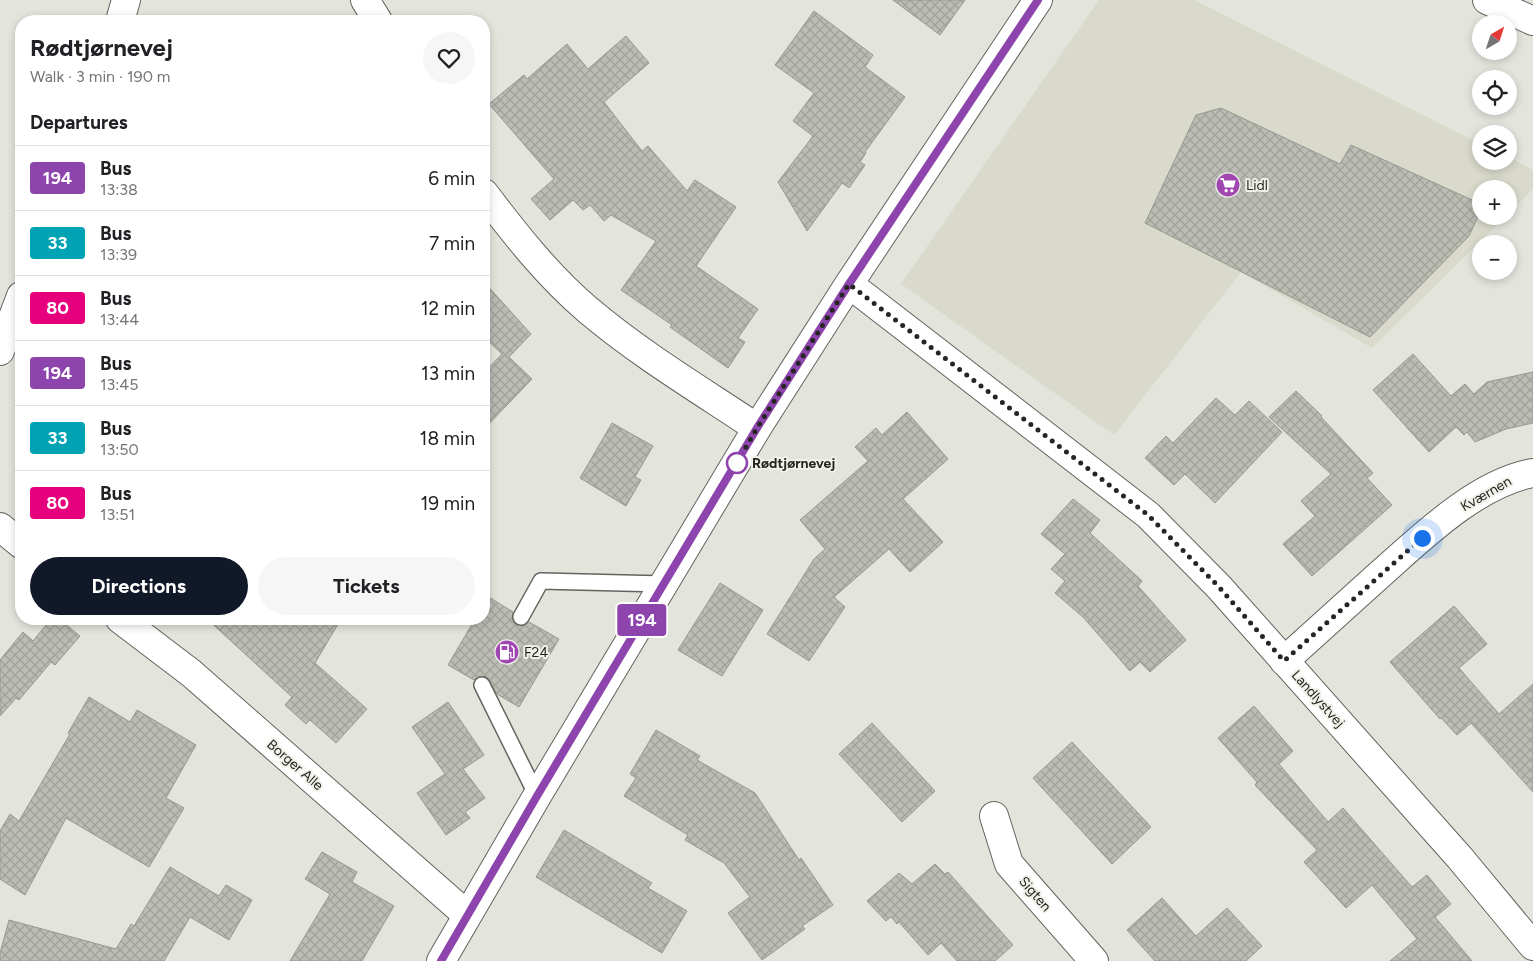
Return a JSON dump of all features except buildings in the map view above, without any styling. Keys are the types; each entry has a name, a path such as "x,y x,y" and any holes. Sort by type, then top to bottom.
{"main road":[{"path":"122,15 126,0"},
{"path":"365,0 374,15"},
{"path":"441,961 537,796 757,428 849,284 1038,0"},
{"path":"1487,0 1533,21"},
{"path":"490,201 519,239 587,309 624,339 757,428"},
{"name":"Landlystvej","path":"849,284 1148,515 1219,587 1460,858 1533,946"},
{"path":"0,351 15,312"},
{"name":"Kværnen","path":"1284,661 1422,538 1471,499 1518,476 1533,473"},
{"path":"0,527 15,539"},
{"name":"Borger Alle","path":"128,625 191,673 467,915"},
{"name":"Sigten","path":"994,816 1009,864 1094,961"}],"lane":[{"path":"521,617 541,581 664,584"},
{"path":"482,685 537,796"}],"shaded area":[{"path":"1099,0 1194,0 1472,139 1472,170 1517,170 1517,161 1533,170 1533,189 1517,205 1517,180 1472,180 1472,225 1497,225 1487,235 1472,235 1472,249 1372,348 1241,272 1114,435 901,284"}],"bus line":[{"name":"194","path":"441,961 537,796 757,428 849,284 1038,0"}],"place":[{"name":"Lidl","path":"1228,185"},
{"name":"Rødtjørnevej","path":"737,463"},
{"name":"F24","path":"507,652"}],"route":[{"path":"737,463 757,428 849,284 1148,515 1219,587 1284,661 1422,538"}]}
